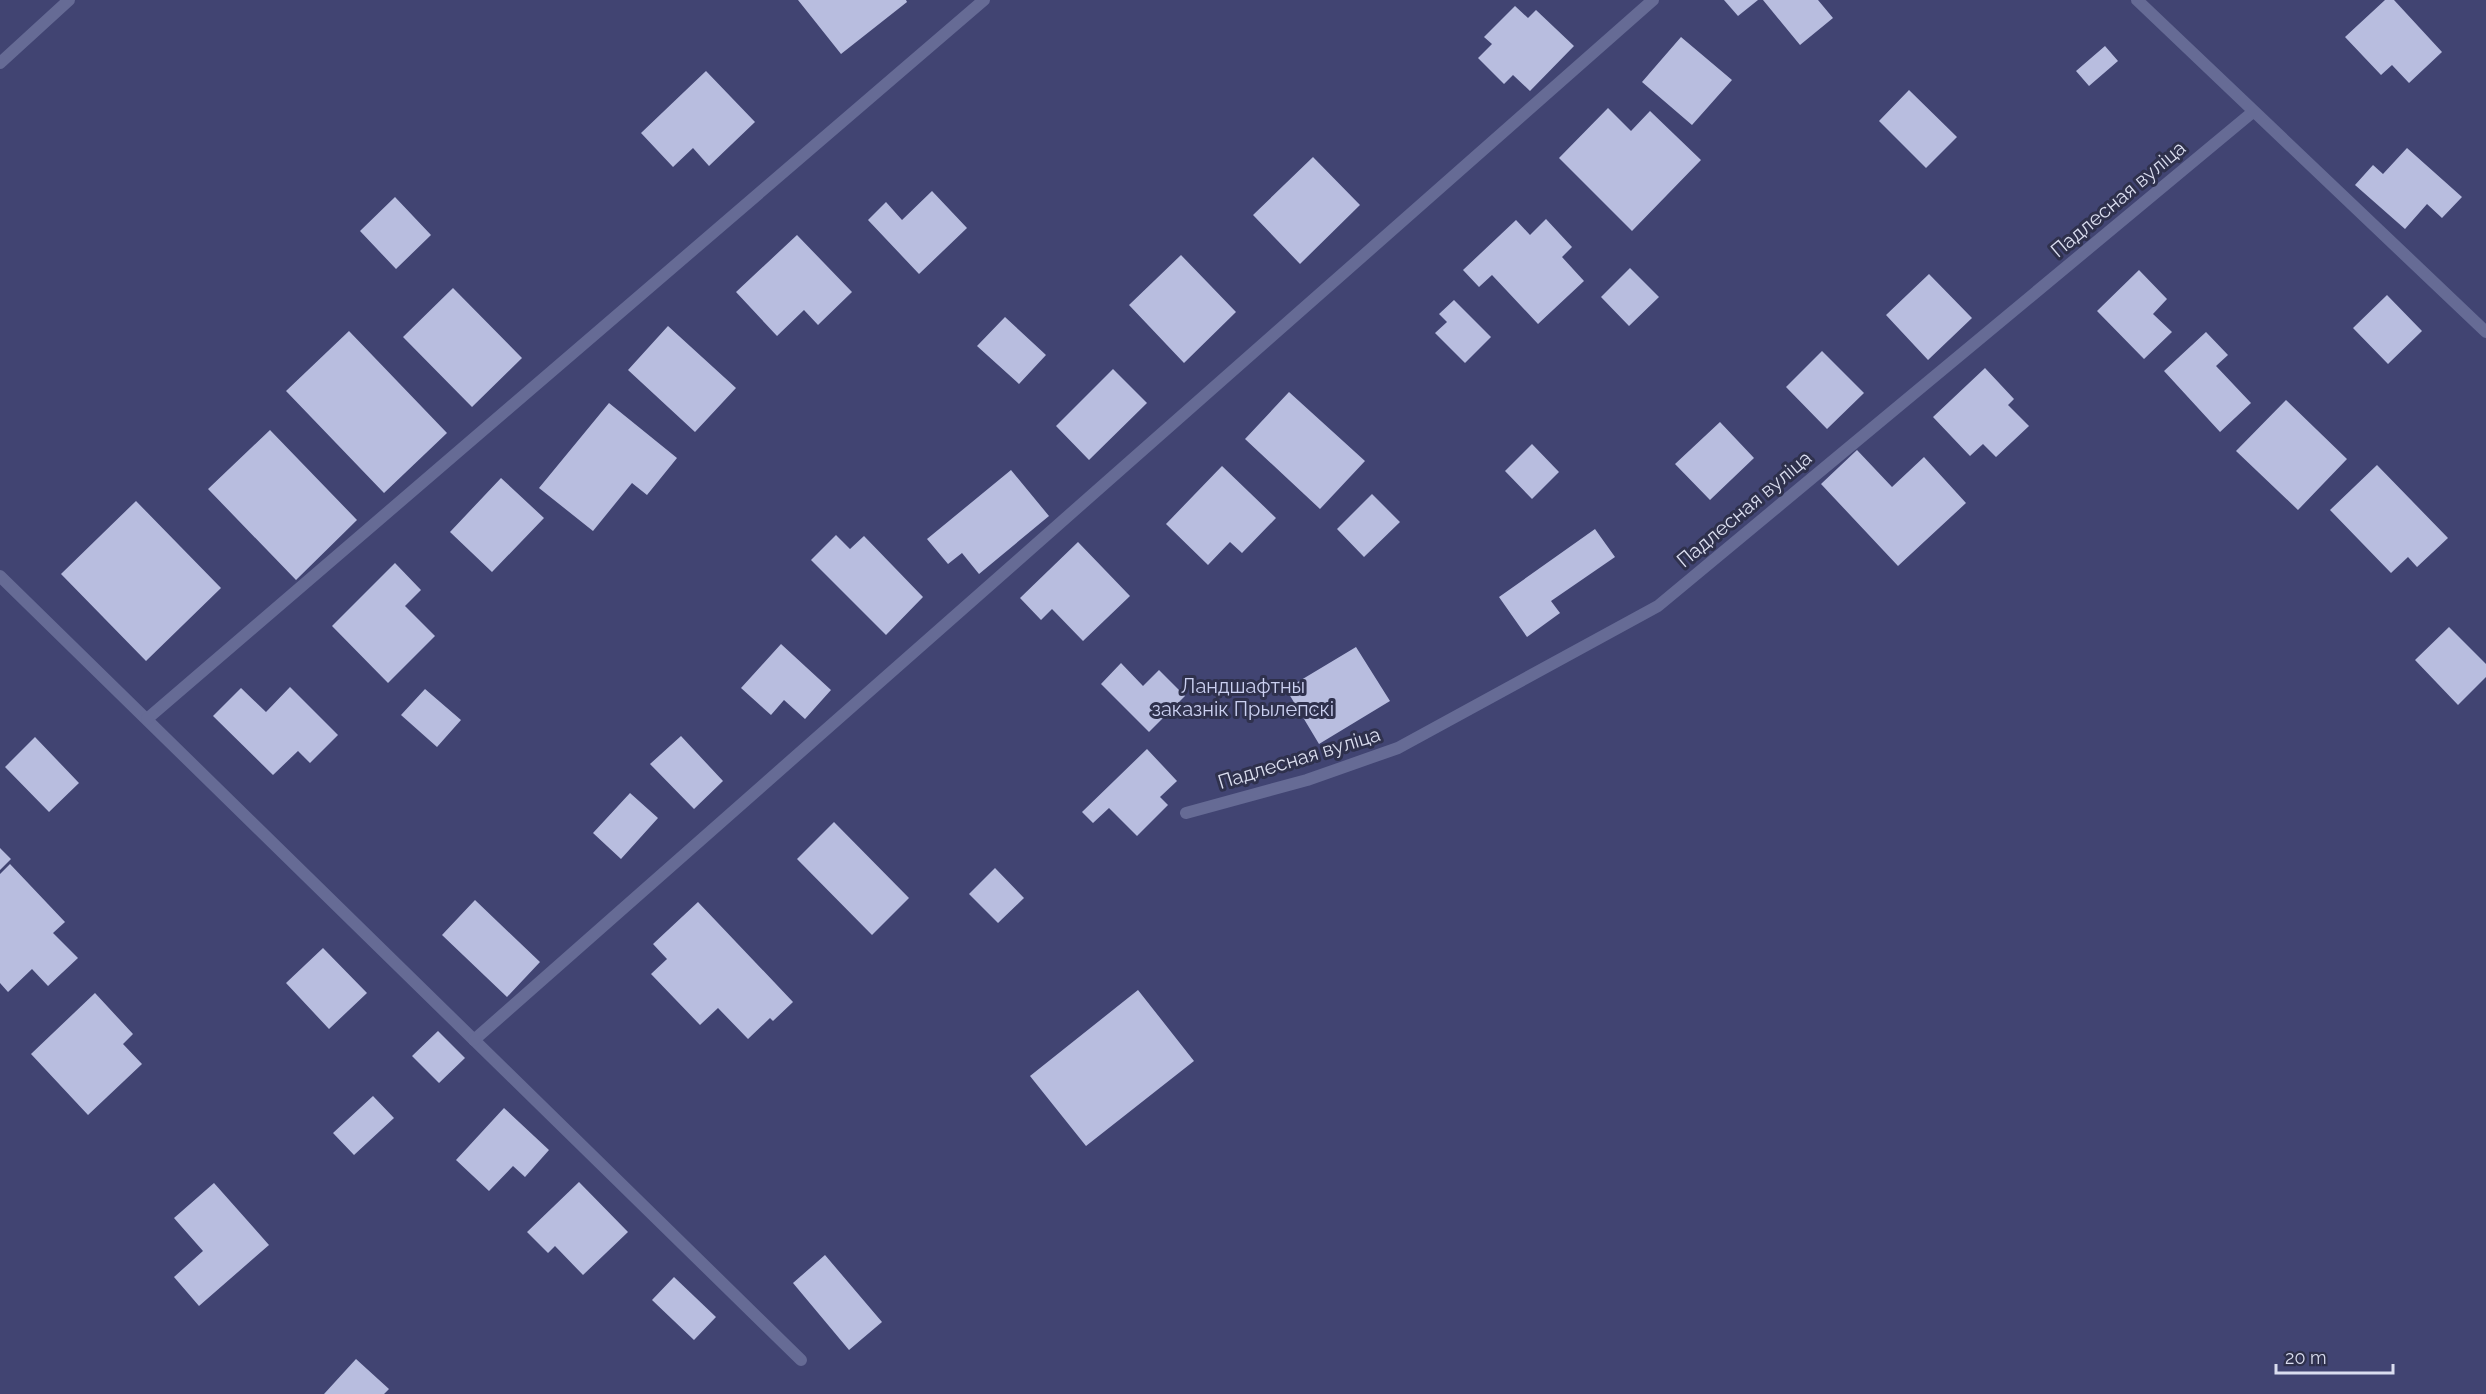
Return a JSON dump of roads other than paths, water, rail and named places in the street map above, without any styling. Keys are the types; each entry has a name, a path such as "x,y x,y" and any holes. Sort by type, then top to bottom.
{"street":[{"path":"0,63 69,0"},
{"path":"147,719 984,0"},
{"path":"474,1040 1653,0"},
{"path":"2137,0 2486,332"},
{"name":"Падлесная вуліца","path":"1186,813 1307,780 1398,747 1658,606 2254,111"},
{"path":"0,576 801,1360"}],"park label":[{"name":"Ландшафтны заказнік Прылепскі","path":"1243,698"}]}
